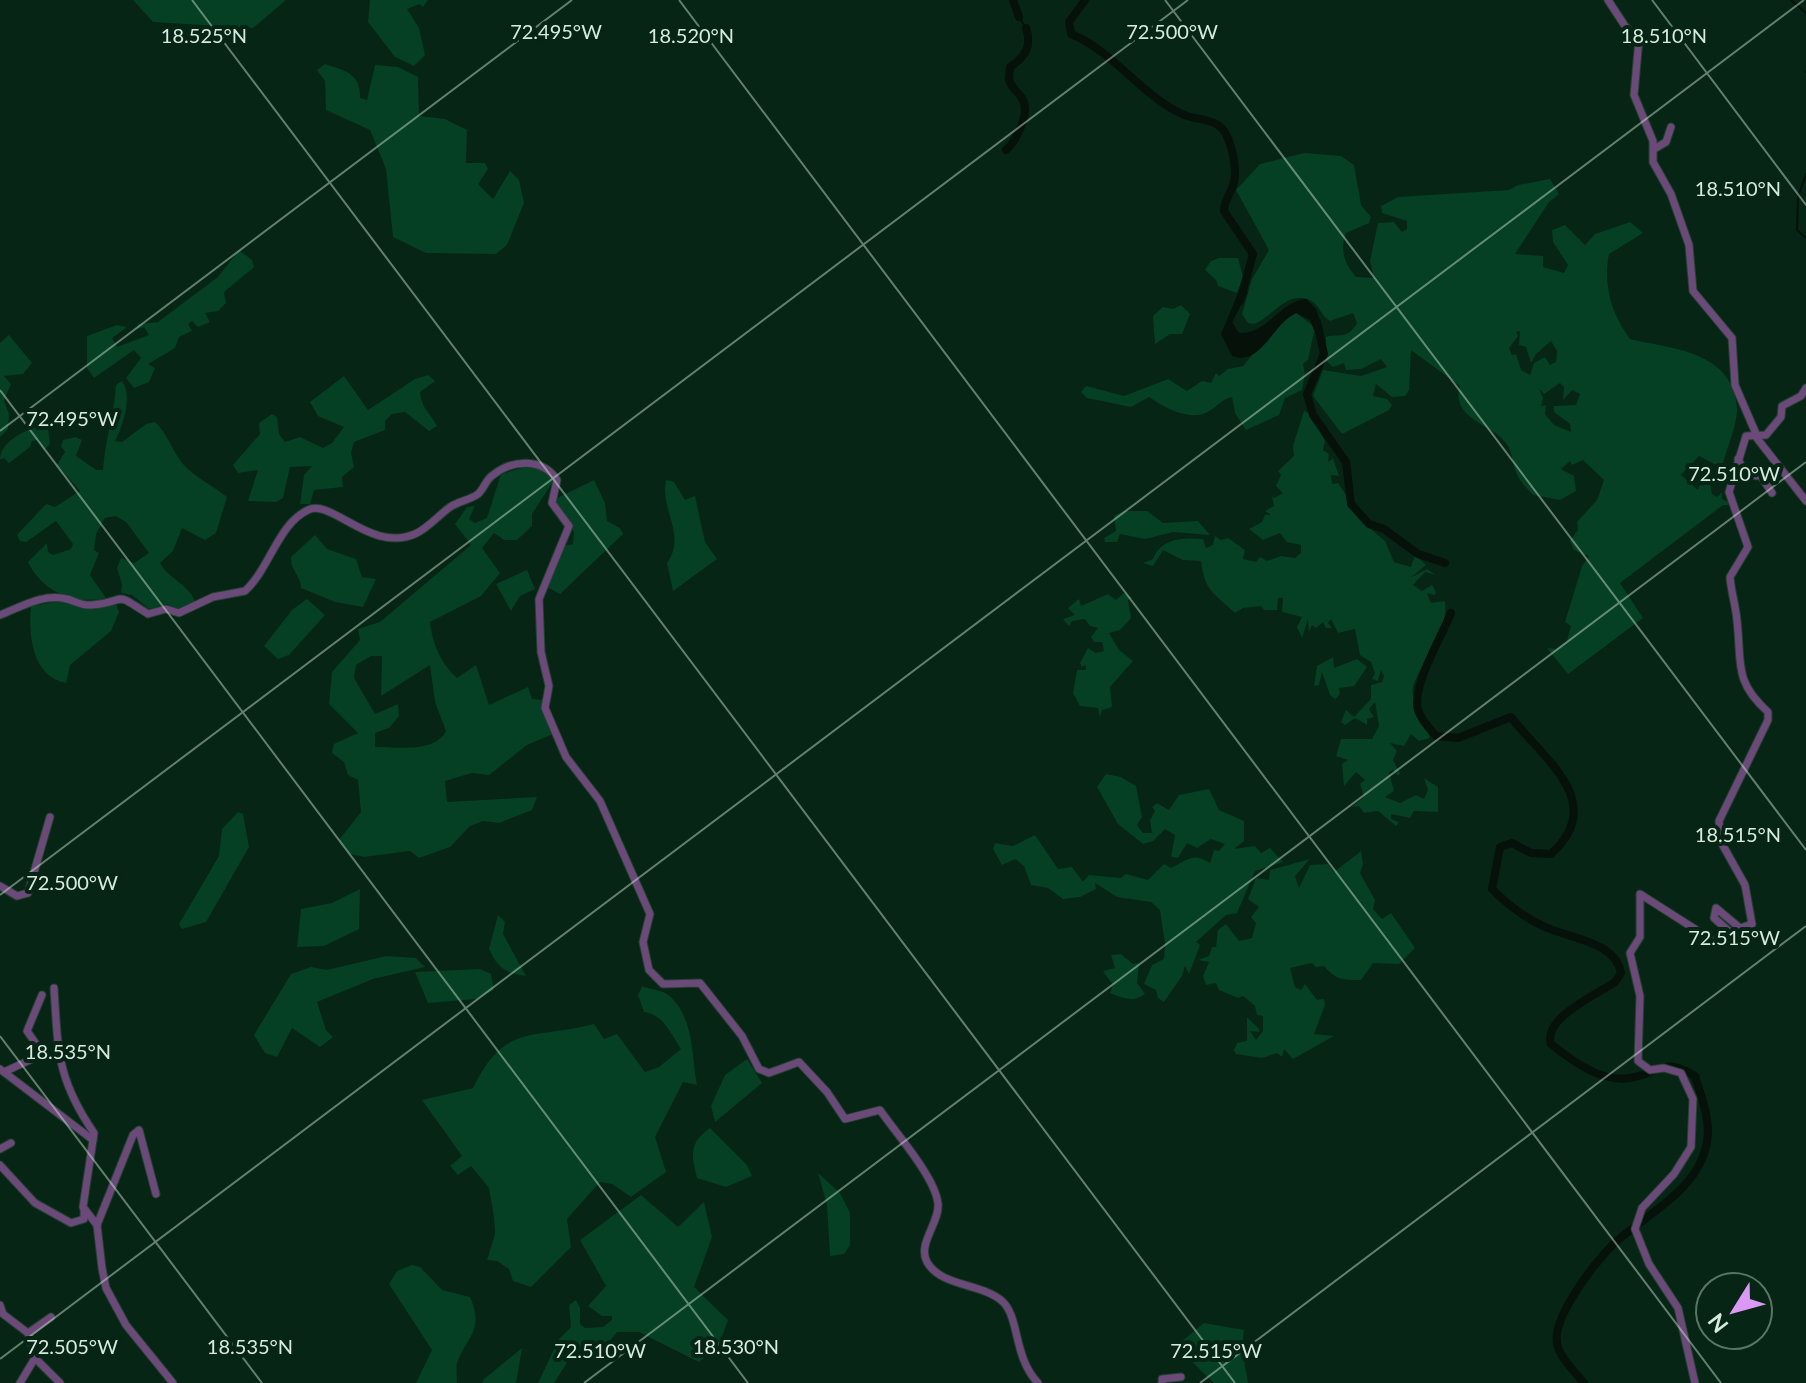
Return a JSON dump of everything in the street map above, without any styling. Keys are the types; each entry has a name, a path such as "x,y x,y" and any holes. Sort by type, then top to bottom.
{"street":[{"path":"1608,0 1640,42 1634,95 1654,149 1656,171 1671,194 1689,245 1693,291 1732,338 1735,385 1756,436 1806,501"},
{"path":"1654,149 1666,142 1671,127"},
{"path":"1695,1383 1678,1308 1649,1264 1635,1229 1642,1208 1674,1174 1691,1147 1693,1099 1681,1073 1664,1068 1650,1070 1638,1061 1640,996 1630,953 1640,937 1640,894 1709,938 1729,944 1739,940 1714,918 1716,908 1740,928 1752,924 1745,885 1718,832 1719,821 1768,720 1768,712 1746,689 1737,658 1737,617 1730,577 1748,547 1729,492 1746,436 1766,435 1781,417 1782,406 1801,396 1806,388"},
{"path":"1738,459 1746,475 1761,476 1772,493"},
{"path":"0,615 20,604 40,600 65,598 91,605 118,596 133,601 148,614 166,609 179,613 213,597 245,591 273,554 292,520 310,508 324,509 374,537 395,538 416,534 454,505 477,495 493,474 533,462 547,468 557,480 552,503 569,526 539,599 541,652 549,686 545,708 566,757 600,801 650,914 643,942 649,970 663,984 700,983 742,1036 759,1069 769,1073 799,1062 827,1092 845,1119 880,1110 934,1189 939,1206 924,1252 927,1262 936,1273 1002,1300 1009,1309 1019,1356 1027,1372 1038,1383"},
{"path":"0,886 17,896 28,893 50,817"},
{"path":"0,1165 35,1203 71,1223 84,1219 94,1133 72,1101 58,1062 54,988"},
{"path":"2,1070 32,1059 39,1048 27,1031 42,995"},
{"path":"2,1070 86,1131 93,1140"},
{"path":"97,1225 133,1135 139,1130 156,1194"},
{"path":"0,1149 11,1143"},
{"path":"83,1207 97,1225 106,1288 126,1325 173,1383"},
{"path":"0,1305 3,1314 28,1333 35,1358 60,1383"},
{"path":"28,1333 51,1317"},
{"path":"20,1383 35,1358"},
{"path":"1162,1383 1162,1379 1181,1377"}],"green space":[{"path":"133,0 286,0 253,28 153,22"},
{"path":"370,0 428,0 423,7 420,4 407,9 419,28 425,55 414,66 395,57 368,22"},
{"path":"325,64 355,78 360,98 367,100 375,65 398,67 418,77 419,116 445,119 467,130 466,163 485,163 488,169 478,184 493,199 510,171 519,180 524,203 507,245 496,254 426,253 393,237 386,169 370,130 326,110 325,81 317,70"},
{"path":"1304,153 1341,156 1354,165 1361,205 1371,217 1369,223 1346,233 1344,239 1344,256 1356,277 1374,278 1370,261 1378,223 1394,222 1402,232 1407,229 1407,221 1382,213 1381,206 1398,197 1509,190 1518,185 1550,179 1559,194 1549,202 1515,254 1543,256 1543,267 1564,273 1568,265 1553,242 1552,230 1565,225 1585,245 1595,234 1630,222 1643,233 1609,254 1607,277 1613,309 1630,339 1697,355 1724,374 1733,388 1737,414 1722,468 1699,456 1681,475 1698,490 1699,486 1710,484 1712,494 1717,497 1722,492 1722,499 1735,505 1723,505 1620,583 1643,618 1568,674 1547,648 1556,649 1567,641 1571,626 1565,622 1582,566 1589,556 1574,550 1570,541 1578,530 1577,522 1597,500 1604,480 1583,460 1572,465 1570,461 1561,469 1574,476 1576,491 1560,500 1533,495 1518,476 1506,444 1464,411 1458,396 1460,386 1411,350 1409,390 1405,396 1392,397 1376,384 1373,396 1387,399 1392,405 1389,410 1342,434 1313,396 1323,370 1361,376 1387,367 1381,359 1361,369 1346,370 1344,363 1333,367 1326,361 1326,337 1350,332 1357,323 1353,313 1330,321 1313,302 1296,298 1254,324 1248,323 1242,314 1252,279 1269,250 1236,190 1260,164","holes":["1520,331 1519,345 1526,347 1531,363 1551,341 1557,351 1556,362 1550,365 1545,357 1534,363 1530,375 1521,370 1516,354 1512,355 1509,348 1518,336 1516,332","1560,383 1564,387 1563,400 1572,390 1580,394 1576,405 1554,406 1554,412 1570,424 1571,432 1554,425 1545,414 1546,405 1541,406 1543,398 1539,388 1544,394"]},
{"path":"239,250 252,260 254,267 224,292 226,303 218,311 205,313 210,322 198,327 192,321 188,324 192,331 179,337 175,348 148,364 155,368 149,382 134,388 126,378 141,358 134,350 94,378 87,368 87,336 117,325 127,327 112,338 117,347 149,335 144,327 137,329 138,324 158,322 218,277"},
{"path":"1238,258 1243,277 1237,293 1218,286 1205,270 1211,261"},
{"path":"1181,305 1190,314 1182,334 1170,334 1155,344 1153,316 1163,307 1173,309"},
{"path":"1296,313 1315,327 1308,360 1303,364 1302,390 1285,398 1279,415 1246,430 1235,413 1232,397 1204,414 1188,415 1171,410 1149,397 1131,407 1087,398 1081,392 1086,386 1124,396 1168,379 1187,391 1202,381 1211,383 1216,373 1219,376 1228,369 1243,366 1276,326"},
{"path":"9,335 32,363 23,374 4,376 11,384 4,401 9,414 8,429 0,437 0,343"},
{"path":"428,375 435,381 420,392 421,398 437,426 429,431 405,412 392,414 385,421 385,430 354,442 351,453 354,467 342,477 343,487 314,490 310,504 300,504 304,475 312,466 290,467 283,498 276,502 248,501 258,470 238,473 233,465 260,434 259,423 272,414 277,417 279,434 285,442 300,437 323,448 332,443 344,427 318,416 310,402 344,376 368,410 415,379"},
{"path":"122,381 127,402 115,441 122,442 146,424 155,422 193,474 227,497 216,533 205,540 182,528 173,551 160,563 195,601 179,610 167,604 149,609 132,595 121,593 122,584 117,568 121,558 134,563 149,553 127,523 116,516 105,518 96,534 94,550 99,553 90,575 106,598 71,598 51,588 34,572 28,562 47,543 48,552 53,555 71,549 73,544 56,521 26,542 20,541 17,535 46,504 55,507 80,491 57,465 65,452 61,446 63,440 75,437 82,440 76,456 96,470 103,470 116,385"},
{"path":"1304,411 1309,413 1325,441 1323,450 1329,454 1328,462 1333,458 1339,476 1331,475 1332,484 1338,483 1366,525 1385,541 1394,562 1411,567 1415,555 1426,565 1410,578 1427,569 1436,575 1425,572 1413,585 1422,591 1432,585 1435,595 1427,593 1431,603 1445,601 1443,624 1413,690 1425,725 1432,727 1428,732 1430,738 1419,741 1411,734 1404,746 1390,743 1397,751 1393,760 1400,773 1398,776 1393,770 1389,772 1394,791 1385,797 1400,803 1416,795 1424,799 1428,790 1424,778 1438,787 1438,812 1414,811 1410,818 1391,814 1391,819 1399,822 1396,826 1378,811 1364,813 1359,806 1352,807 1364,797 1360,784 1365,780 1356,772 1344,786 1342,764 1348,760 1336,756 1341,739 1372,739 1379,726 1375,702 1369,709 1374,717 1367,719 1367,725 1355,718 1345,725 1341,722 1346,710 1354,717 1371,699 1371,685 1382,682 1384,676 1381,670 1378,681 1372,679 1375,673 1371,662 1360,655 1355,629 1338,633 1331,619 1328,623 1332,628 1326,628 1323,622 1316,628 1312,625 1309,632 1308,619 1302,638 1297,627 1302,617 1282,612 1283,598 1278,598 1277,610 1264,610 1261,606 1243,608 1235,613 1208,586 1201,561 1183,560 1163,550 1153,566 1143,563 1153,559 1168,543 1181,539 1203,539 1206,548 1213,545 1215,536 1221,540 1228,538 1245,550 1243,559 1256,562 1260,557 1267,561 1281,556 1295,558 1301,553 1301,545 1287,542 1280,533 1263,540 1249,529 1262,522 1265,515 1271,515 1265,511 1274,506 1272,496 1274,498 1283,493 1276,486 1281,475 1278,471 1294,456 1293,446"},
{"path":"36,427 48,428 50,444 44,450 38,440 32,441 30,447 9,463 4,458 0,460 7,443"},
{"path":"522,468 540,468 554,480 532,514 532,526 517,540 504,540 494,533 482,548 500,573 481,596 430,622 438,653 457,678 476,665 489,705 528,687 532,699 542,700 542,712 553,734 527,745 489,775 472,773 445,781 447,802 537,797 532,810 499,823 483,821 470,826 450,847 419,858 410,851 364,857 350,854 339,840 361,812 358,780 348,775 344,762 332,753 334,744 358,733 329,704 332,672 360,640 358,629 380,622 471,545 455,524 467,507 475,506 469,519 475,523 487,518 501,474","holes":["371,656 382,656 381,696 430,665 435,702 446,731 441,738 425,746 375,747 375,733 389,728 399,716 398,704 375,714 354,678 356,665"]},
{"path":"594,480 605,503 607,521 620,528 623,534 560,594 545,586 562,546 573,544 574,532 553,500"},
{"path":"666,480 674,482 685,500 695,496 705,542 717,559 673,591 667,563 672,553 674,533 666,502"},
{"path":"1124,511 1147,511 1163,523 1198,521 1210,535 1173,532 1145,539 1120,534 1117,542 1105,542 1104,538 1116,531 1114,516"},
{"path":"315,535 327,549 356,559 362,577 376,579 363,607 335,602 301,588 291,557"},
{"path":"527,570 535,589 520,596 511,611 496,584"},
{"path":"1124,593 1132,598 1128,600 1131,618 1120,630 1109,633 1119,650 1133,661 1110,687 1112,707 1102,710 1100,717 1098,708 1080,706 1073,693 1077,670 1086,670 1086,665 1082,667 1080,663 1088,648 1096,653 1104,651 1102,642 1094,642 1091,637 1098,628 1090,626 1085,619 1072,621 1069,626 1063,619 1075,615 1068,608 1079,599 1081,606 1108,594 1116,600"},
{"path":"307,599 325,615 289,655 278,659 264,646 292,610"},
{"path":"61,601 89,609 115,601 119,612 111,631 70,665 66,683 55,679 39,663 30,629 31,606"},
{"path":"1333,657 1334,668 1357,659 1367,667 1354,686 1339,688 1340,694 1335,699 1330,695 1322,672 1319,685 1314,686 1317,666"},
{"path":"1106,774 1121,777 1136,786 1142,817 1137,825 1143,833 1152,833 1150,820 1155,811 1152,807 1157,803 1169,810 1179,795 1209,789 1219,810 1244,821 1244,841 1234,849 1255,846 1261,853 1270,848 1283,862 1255,871 1237,913 1226,915 1196,942 1200,945 1189,974 1185,966 1182,976 1164,1002 1158,998 1156,990 1144,984 1152,965 1164,959 1160,910 1151,902 1117,897 1095,883 1096,889 1080,897 1063,899 1048,888 1031,885 1024,866 1015,859 1002,865 993,849 995,843 1013,846 1035,835 1058,869 1072,867 1083,882 1089,875 1121,878 1126,874 1148,880 1164,864 1171,868 1194,858 1210,863 1214,850 1219,851 1225,844 1211,839 1197,848 1187,843 1178,858 1171,857 1175,835 1165,829 1153,841 1143,844 1118,824 1097,787"},
{"path":"238,812 243,814 249,847 206,922 182,929 179,924 219,856 222,829"},
{"path":"1361,851 1363,864 1360,873 1375,900 1373,909 1382,919 1391,913 1415,948 1399,964 1373,963 1361,980 1341,979 1324,966 1316,967 1312,963 1290,968 1295,987 1301,990 1305,984 1317,1000 1324,999 1325,1005 1314,1034 1334,1036 1293,1059 1284,1049 1282,1057 1277,1053 1262,1058 1236,1054 1237,1043 1247,1041 1247,1017 1259,1029 1259,1032 1250,1031 1256,1040 1263,1031 1263,1016 1257,1015 1255,1006 1243,996 1238,998 1219,990 1216,983 1206,985 1203,976 1209,962 1198,960 1209,956 1212,947 1216,947 1218,930 1226,924 1239,941 1252,938 1256,923 1251,917 1259,907 1248,899 1256,878 1269,880 1270,870 1310,859 1295,876 1299,888 1310,865 1328,864 1334,872"},
{"path":"360,889 359,929 324,946 297,947 301,909 332,903"},
{"path":"498,915 505,922 503,934 526,976 503,968 489,949"},
{"path":"1121,954 1133,964 1139,963 1137,983 1145,994 1141,997 1128,999 1110,993 1113,985 1103,971 1115,968 1111,955"},
{"path":"386,956 416,958 425,967 373,979 317,1002 326,1030 333,1037 320,1047 292,1028 277,1057 265,1053 254,1035 291,974 311,967 327,970"},
{"path":"480,969 491,974 494,990 476,999 428,1003 415,972"},
{"path":"642,986 667,994 683,1013 690,1036 697,1085 683,1082 655,1137 666,1172 631,1197 612,1184 600,1182 567,1219 571,1247 531,1287 513,1281 509,1269 497,1261 487,1260 495,1234 489,1188 471,1166 458,1175 450,1166 462,1156 422,1100 473,1088 497,1052 522,1037 594,1024 604,1039 617,1034 645,1072 659,1067 681,1049 661,1021 644,1012 638,995"},
{"path":"747,1059 762,1083 715,1122 711,1106 725,1075"},
{"path":"710,1128 747,1165 752,1176 726,1187 697,1178 693,1150 698,1139"},
{"path":"818,1173 840,1193 850,1213 850,1245 844,1254 830,1256 827,1205"},
{"path":"641,1195 678,1227 704,1202 712,1237 694,1287 728,1320 719,1345 699,1362 639,1332 617,1332 603,1349 587,1346 568,1361 554,1383 538,1383 559,1339 571,1327 569,1305 576,1300 580,1308 580,1324 585,1328 603,1327 612,1320 612,1316 602,1316 588,1306 606,1286 580,1240"},
{"path":"412,1265 420,1267 442,1290 470,1297 475,1326 457,1363 457,1383 416,1383 432,1350 389,1284 397,1271"},
{"path":"1204,1323 1244,1330 1242,1348 1248,1383 1214,1383 1190,1360 1182,1341"},
{"path":"522,1348 516,1383 482,1383 484,1379"}],"shaded area":[{"path":"1239,291 1248,292 1232,322 1239,333 1258,329 1288,305 1306,299 1316,309 1323,330 1314,330 1310,320 1296,313 1259,350 1242,358 1232,356 1221,334"}],"waterway":[{"path":"1013,0 1019,17"},
{"path":"1085,0 1069,22 1071,34 1100,51 1167,106 1217,125 1226,134 1235,176 1224,211 1253,254 1240,301"},
{"path":"1791,0 1806,13"},
{"path":"1019,17 1026,28"},
{"path":"1006,150 1024,119 1025,105 1009,80 1010,67 1026,50 1026,28"},
{"path":"1806,174 1798,197 1797,230 1806,238"},
{"path":"1317,322 1324,354 1307,394 1313,415 1346,462 1351,504 1369,524 1384,529 1418,554 1445,563"},
{"path":"1451,613 1419,688 1418,710 1423,721 1436,736 1458,738 1511,717 1553,765 1572,799 1574,816 1567,835 1551,854 1531,853 1512,843 1500,847 1492,889 1516,910 1536,922 1600,947 1617,962 1621,973 1615,982 1584,1000 1555,1025 1550,1035 1551,1044 1578,1064 1598,1074 1619,1079 1668,1067 1684,1070 1695,1076 1707,1117 1707,1142 1694,1173 1672,1198 1609,1248 1578,1288 1562,1318 1557,1332 1558,1348 1584,1383"}]}
